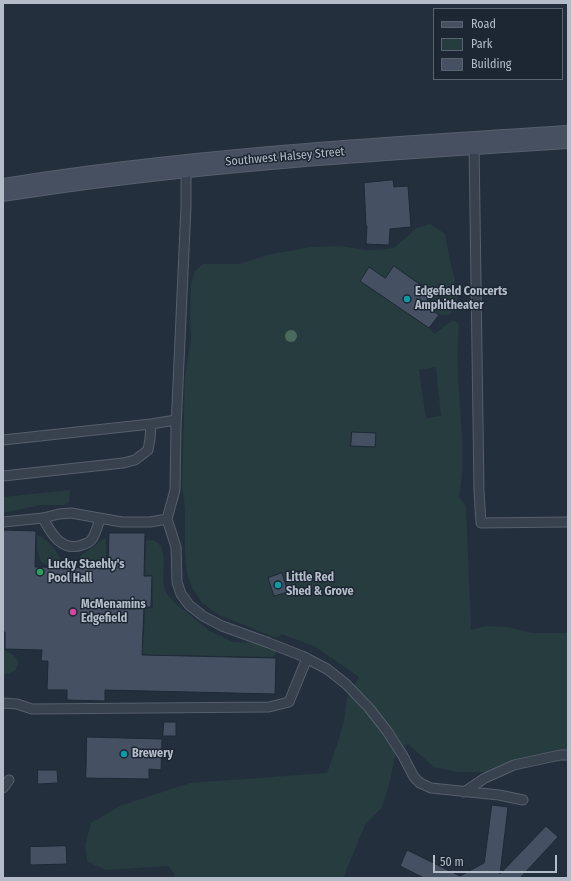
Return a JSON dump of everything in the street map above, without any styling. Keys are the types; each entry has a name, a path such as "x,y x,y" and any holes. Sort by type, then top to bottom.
{"street":[{"name":"Southwest Halsey Street","path":"3,190 80,178 186,166 325,153 568,137"}],"lane":[{"path":"474,143 479,491 481,523 568,522"},
{"path":"186,166 186,214 176,420 175,490 167,519 176,547 177,582 181,594 189,605 203,616 222,626 269,642 307,658 327,669 346,684 369,708 387,730 414,777 420,782 431,788 499,795 523,800"},
{"path":"3,440 176,420"},
{"path":"3,476 123,463 135,460 148,450 151,424"},
{"path":"3,522 73,513 122,522 150,522 167,519"},
{"path":"43,518 49,532 57,540 67,546 76,547 86,544 92,539 100,518"},
{"path":"3,703 17,704 32,709 269,707 289,702 307,658"},
{"path":"464,792 485,778 514,765 560,755 568,755"},
{"path":"3,788 9,780"}],"green space":[{"path":"430,224 445,234 458,299 451,314 440,314 424,305 432,292 394,266 385,278 369,267 360,281 429,328 434,334 453,320 459,324 458,364 462,466 459,497 466,506 471,630 487,626 507,627 532,633 568,633 568,760 493,772 458,772 434,767 408,744 396,753 389,785 382,807 365,825 343,878 175,878 174,873 168,866 106,870 87,861 85,845 91,823 122,805 190,783 327,773 344,721 347,698 359,677 316,647 282,634 278,637 274,637 219,615 202,603 192,587 187,574 185,555 185,509 182,485 185,376 191,341 191,283 195,271 203,264 240,264 267,255 311,247 341,246 366,250 394,248 417,228","holes":["436,367 441,416 426,418 419,370","352,432 376,433 375,447 351,446"]},
{"path":"70,490 69,502 64,505 41,505 3,513 3,497"},
{"path":"37,535 49,542 60,559 62,563 61,565 47,565 41,562 37,550"},
{"path":"106,537 106,566 80,566 80,557"},
{"path":"150,540 157,542 161,546 164,559 164,586 169,597 174,602 211,632 233,642 258,643 276,650 275,655 273,657 167,655 150,664 149,655 139,654 144,635 145,609 153,608 152,575 145,575 146,541"},
{"path":"3,633 4,650 13,655 19,663 15,671 3,675"}],"building":[{"path":"393,180 394,187 408,186 411,227 390,229 389,245 366,244 367,226 364,183"},
{"name":"Edgefield Concerts Amphitheater","path":"394,266 432,293 424,305 439,315 429,328 360,281 369,267 385,278"},
{"path":"352,432 376,433 375,447 351,446"},
{"name":"McMenamins Edgefield","path":"3,530 36,531 35,567 108,568 109,533 145,533 144,576 152,576 151,607 144,607 142,655 276,658 275,694 105,690 105,701 67,700 67,690 47,690 48,661 41,661 42,650 5,649 5,632 3,632"},
{"name":"Little Red Shed & Grove","path":"282,573 288,592 274,596 268,578"},
{"path":"164,722 176,722 176,736 163,736"},
{"name":"Brewery","path":"87,737 162,739 161,770 149,769 149,779 86,778"},
{"path":"38,770 57,770 58,783 38,784"},
{"path":"492,805 508,807 500,874 546,826 558,837 520,878 424,878 400,866 407,850 460,876 484,863"},
{"path":"66,846 67,864 30,865 30,847"}],"place":[{"name":"Edgefield Concerts Amphitheater","path":"407,299"},
{"name":"Lucky Staehly's Pool Hall","path":"40,572"},
{"name":"Little Red Shed & Grove","path":"278,585"},
{"name":"McMenamins Edgefield","path":"73,612"},
{"name":"Brewery","path":"124,754"}]}
